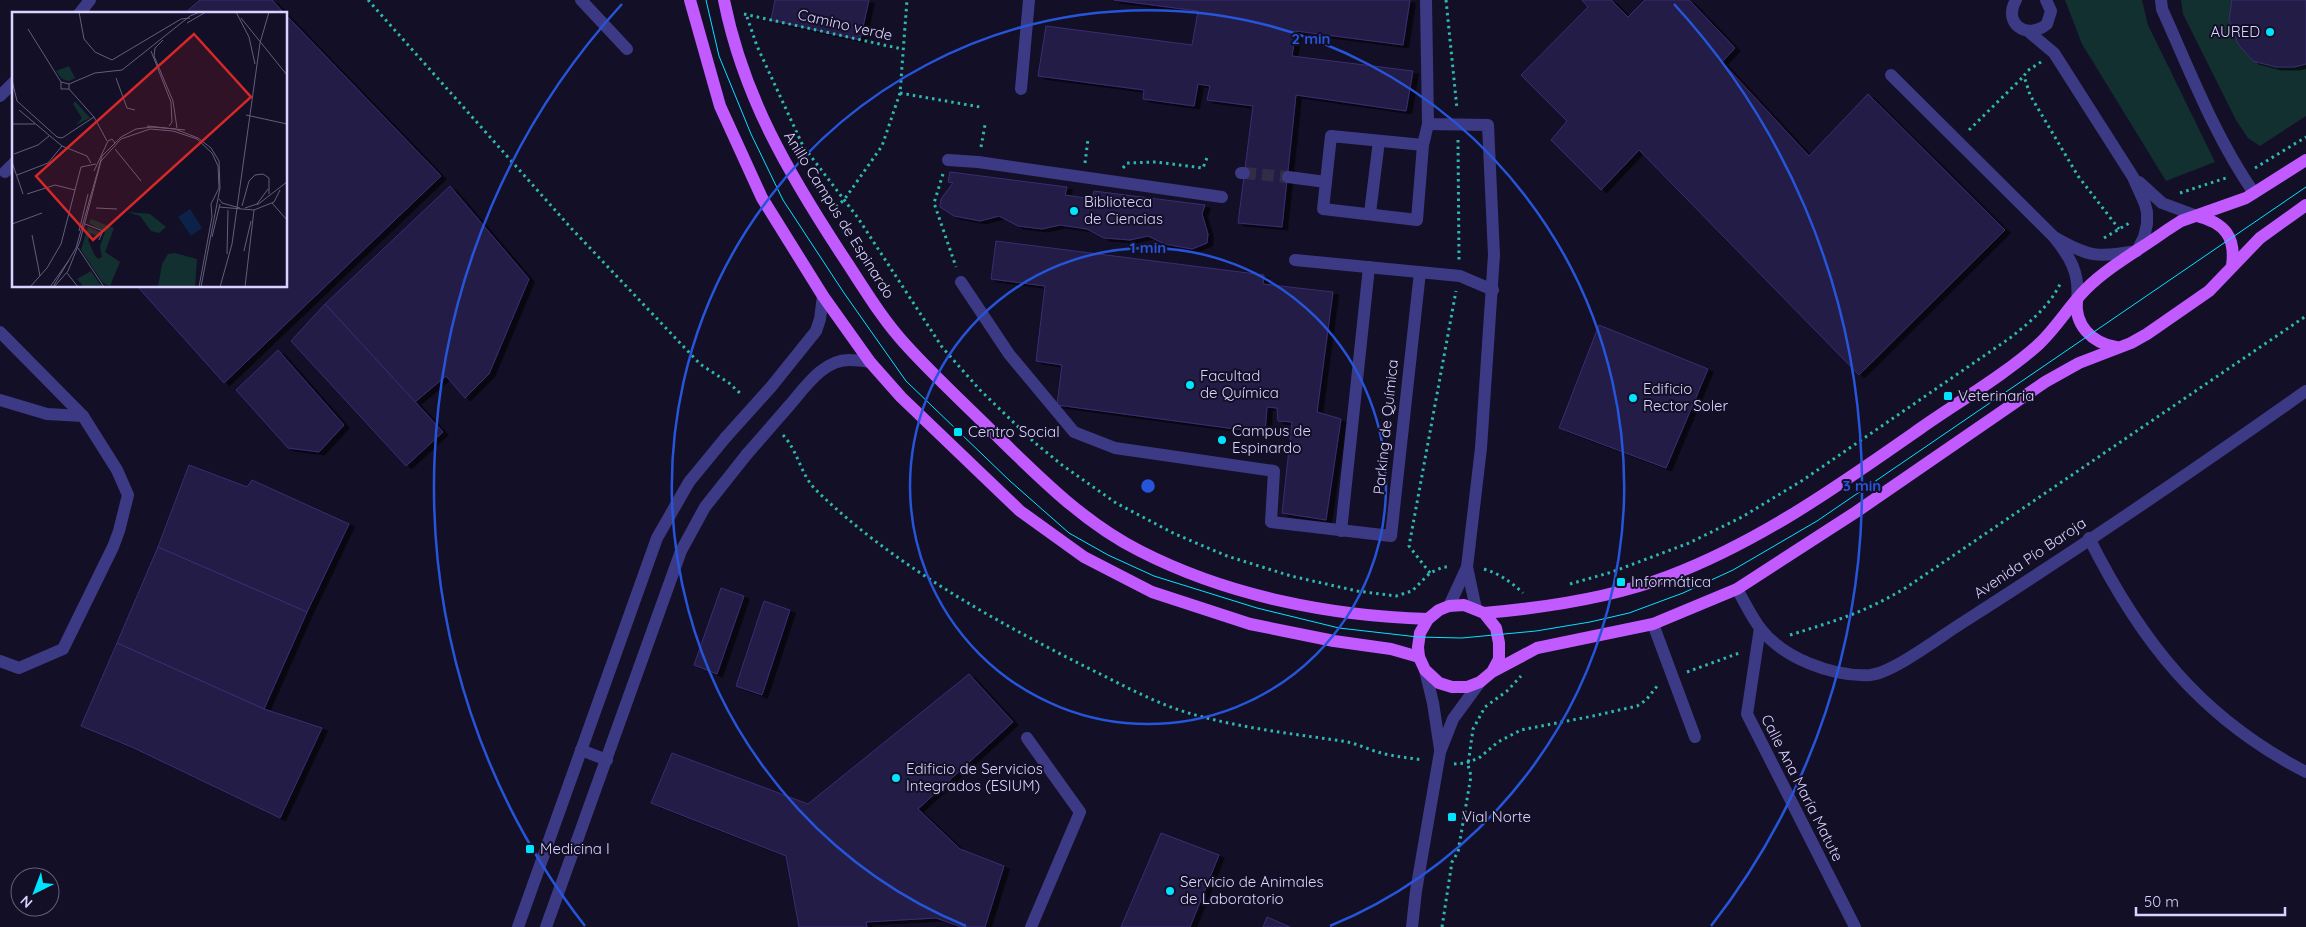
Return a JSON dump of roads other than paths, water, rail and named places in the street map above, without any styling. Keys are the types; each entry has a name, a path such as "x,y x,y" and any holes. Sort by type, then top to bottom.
{"main road":[{"path":"690,0 720,106 762,198 823,296 870,362 901,397 1020,511 1084,557 1152,592 1250,624 1334,641 1391,649 1419,657"},
{"name":"Anillo Campus de Espinardo","path":"724,5 739,61 769,134 820,221 870,298 904,344 1044,482 1082,514 1139,551 1215,583 1276,600 1349,613 1428,619"},
{"path":"2306,160 2254,193 2232,204 2174,226 2098,280 2077,300 2039,344 1852,477 1772,527 1717,556 1658,580 1613,592 1529,609 1480,611 1464,605 1449,606 1439,610 1428,619 1418,638 1419,657 1425,670 1439,683 1452,687 1467,687 1480,682 1492,672 1537,648 1653,624 1737,588 1856,512 2045,382 2079,363 2147,334 2208,291 2260,238 2306,205"},
{"path":"2197,216 2210,219 2226,231 2233,247 2232,266"},
{"path":"2077,300 2076,309 2080,321 2089,336 2113,349"},
{"path":"1480,611 1496,628 1499,643 1499,659 1492,672"}],"street":[{"path":"81,12 90,0"},
{"path":"581,0 627,49"},
{"path":"1021,89 1030,0"},
{"path":"1423,145 1331,136 1323,209 1418,220 1423,145 1428,124 1426,0"},
{"path":"2016,0 2012,8 2013,21 2022,30 2029,32 2054,53 2134,177 2146,204 2147,224 2144,237 2137,252 2097,256 2082,252 2054,236"},
{"path":"2046,0 2051,11 2048,31 2054,53"},
{"path":"2161,0 2162,10 2205,105 2241,174 2254,193"},
{"path":"2029,32 2042,28 2050,18"},
{"path":"1891,75 2054,236 2072,262 2077,277 2077,300"},
{"path":"0,96 12,84"},
{"path":"1428,124 1488,125 1493,207 1493,290 1481,448 1467,567 1449,606"},
{"path":"1370,213 1379,141"},
{"path":"948,160 978,162 1222,197"},
{"path":"1288,177 1326,182"},
{"path":"2134,177 2162,203 2197,216"},
{"path":"1295,260 1460,276 1493,290"},
{"path":"1340,531 1369,267"},
{"name":"Parking de Química","path":"961,282 1009,354 1074,432 1115,448 1274,472 1271,522 1391,536 1420,272"},
{"path":"518,927 657,538 689,482 771,387 816,331 823,296"},
{"path":"0,332 83,416 117,470 128,495 119,531 63,649 19,668 0,661"},
{"path":"546,927 681,550 705,507 747,454 825,368 840,361 870,362"},
{"name":"Avenida Pío Baroja","path":"1737,588 1760,628 1792,655 1816,666 1847,674 1872,675 1896,665 2306,392"},
{"path":"0,400 46,414 83,416"},
{"path":"2089,538 2116,589 2137,621 2158,652 2193,692 2216,713 2250,739 2306,772"},
{"path":"1467,567 1480,611"},
{"path":"1653,624 1695,737"},
{"name":"Calle Ana María Matute","path":"1760,628 1747,714 1855,927"},
{"path":"1425,670 1433,703 1440,752"},
{"path":"1412,927 1419,872 1440,752 1452,719 1480,682"},
{"path":"1027,738 1080,812 1031,927"},
{"path":"581,750 607,760"}],"tunnel":[{"path":"1244,173 1288,177"}],"tram line":[{"path":"706,0 719,56 751,134 783,200 844,293 906,381 1010,481 1069,533 1108,555 1154,576 1257,608 1339,628 1418,637 1462,638 1536,631 1629,613 1683,593 1733,570 1817,521 2306,187"}],"place":[{"name":"AURED","path":"2270,32"},
{"name":"Biblioteca de Ciencias","path":"1074,211"},
{"name":"Facultad de Química","path":"1190,385"},
{"name":"Veterinaria","path":"1948,396"},
{"name":"Edificio Rector Soler","path":"1633,398"},
{"name":"Centro Social","path":"958,432"},
{"name":"Campus de Espinardo","path":"1222,440"},
{"name":"Informática","path":"1621,582"},
{"name":"Edificio de Servicios Integrados (ESIUM)","path":"896,778"},
{"name":"Vial Norte","path":"1452,817"},
{"name":"Medicina I","path":"530,849"},
{"name":"Servicio de Animales de Laboratorio","path":"1170,891"}]}
